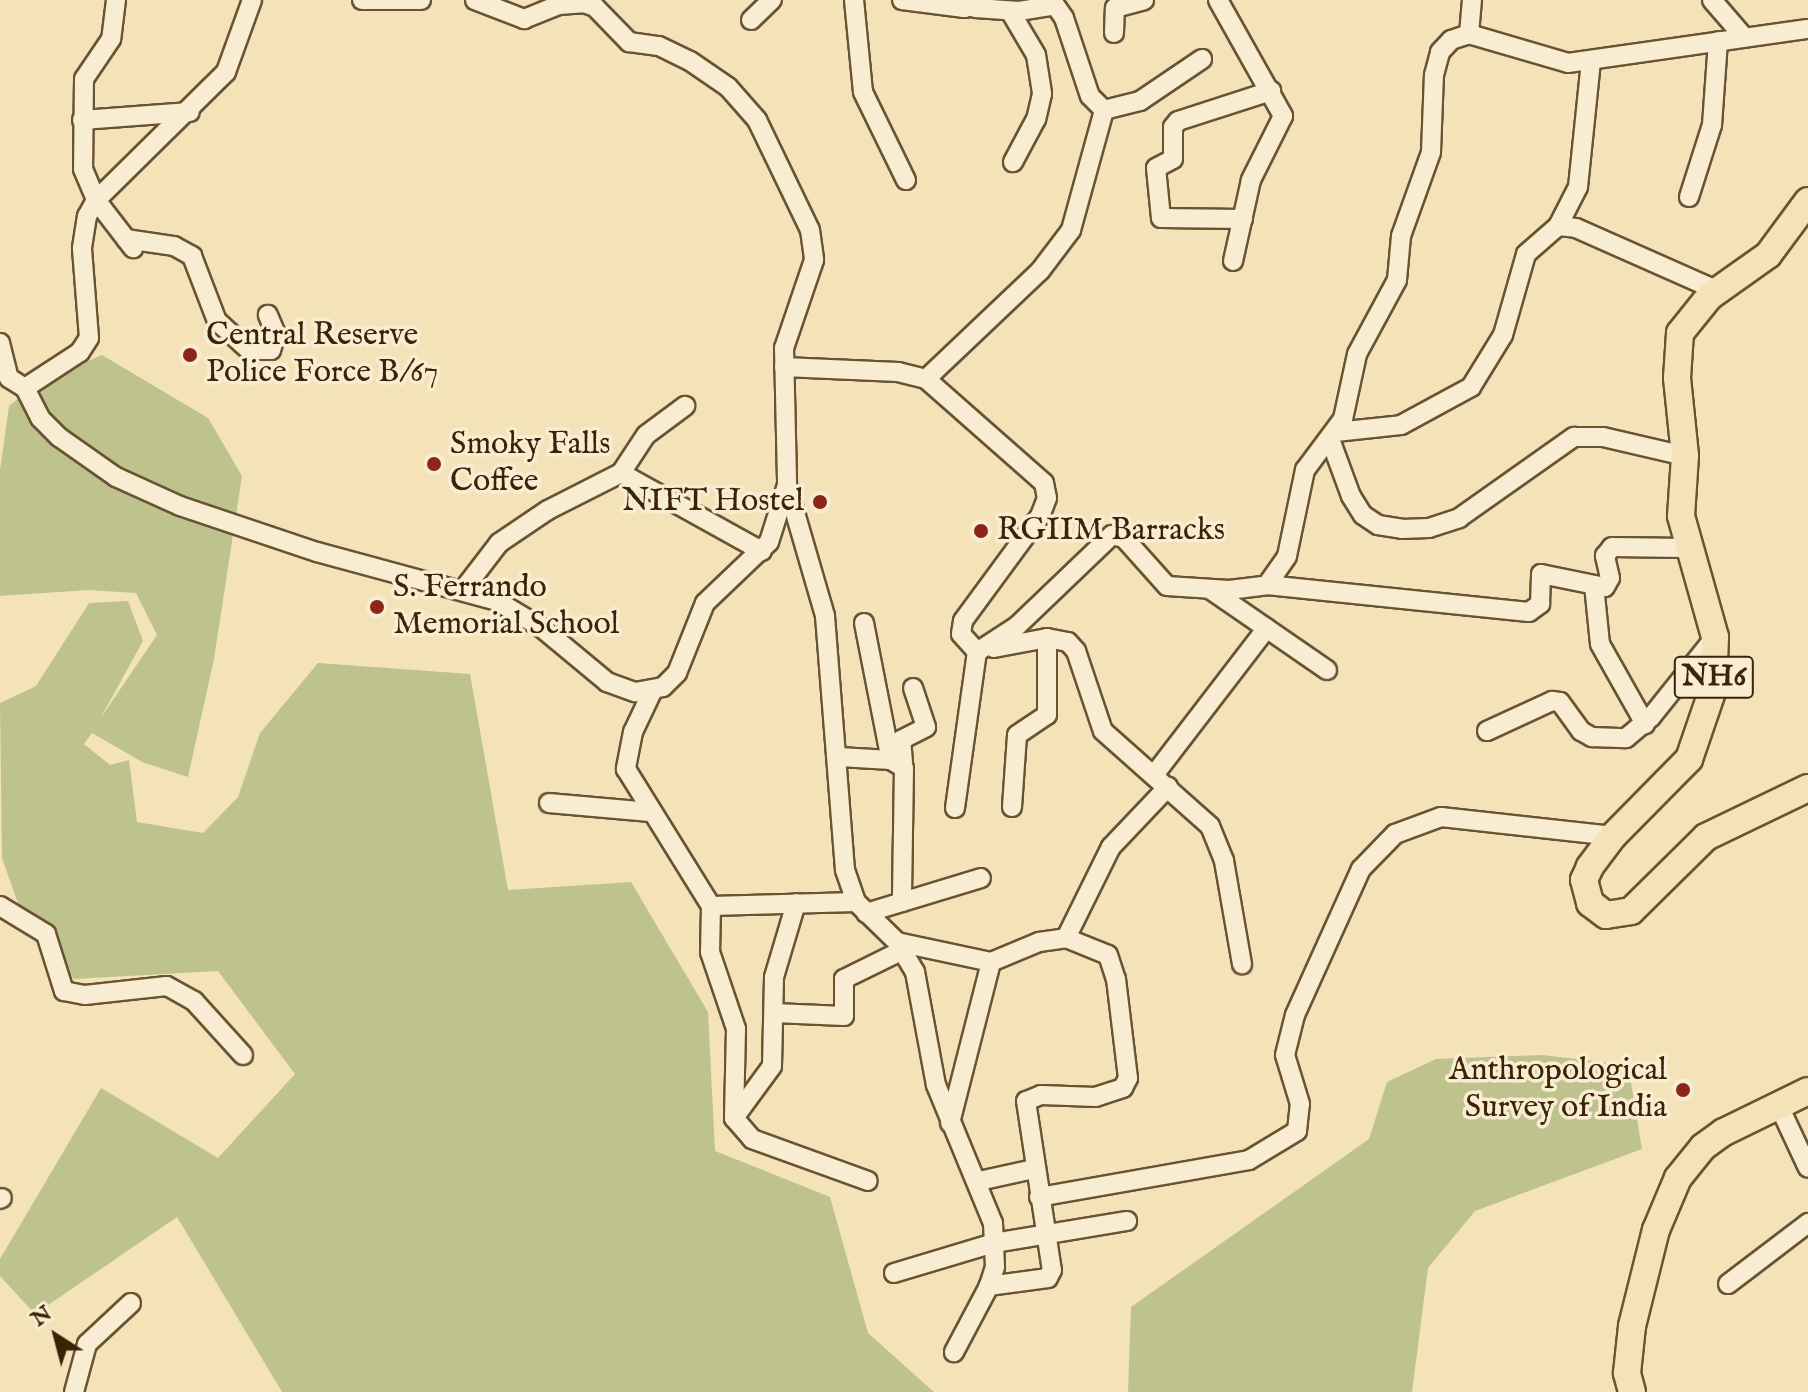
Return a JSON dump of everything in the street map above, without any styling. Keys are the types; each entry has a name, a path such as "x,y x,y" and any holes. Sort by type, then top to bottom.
{"highway":[{"name":"NH6","path":"1808,201 1768,255 1718,291 1690,317 1677,344 1685,456 1681,516 1687,548 1715,637 1708,716 1689,759 1613,836 1584,880 1596,910 1617,916 1644,900 1672,866 1706,837 1808,788"},
{"path":"1632,1392 1627,1373 1632,1326 1656,1230 1678,1178 1703,1147 1808,1091"}],"street":[{"path":"116,0 111,39 84,79 83,169 96,200 129,244 174,246 192,256 217,321 249,350 271,350 276,334 268,315"},
{"path":"25,388 80,352 89,338 83,231 96,200 190,112 226,72 252,0"},
{"path":"362,0 421,0"},
{"path":"475,0 524,19 573,2 595,7 629,42 659,46 707,73 757,120 792,185 812,244 810,279 786,329 787,485 825,616 839,757 845,870 861,908 900,946 920,992 936,1085 950,1123 979,1181 994,1243 989,1286 954,1352"},
{"path":"524,19 545,0"},
{"path":"751,20 772,0"},
{"path":"854,0 863,92 906,180"},
{"path":"902,0 980,4 1010,11 1049,5 1060,10 1090,96 1104,110"},
{"path":"1114,33 1115,8 1144,0"},
{"path":"1218,0 1283,116 1258,162 1233,261"},
{"path":"1469,34 1472,0"},
{"path":"1712,0 1744,37"},
{"path":"1010,11 1036,55 1042,94 1036,119 1013,162"},
{"path":"1267,585 1287,556 1305,470 1333,435 1357,354 1397,280 1401,236 1431,152 1430,102 1440,52 1451,40 1469,34 1544,59 1591,62 1808,29"},
{"path":"1689,197 1713,116 1718,41"},
{"path":"1104,110 1140,101 1202,59"},
{"path":"1333,435 1401,425 1471,387 1503,335 1526,254 1558,226 1578,187 1591,62"},
{"path":"1243,219 1161,218 1156,168 1173,159 1173,127 1178,121 1271,91"},
{"path":"926,379 1040,271 1071,230 1104,110"},
{"path":"82,120 190,112"},
{"path":"1558,226 1576,228 1718,291"},
{"path":"0,343 9,378 0,395"},
{"path":"784,367 898,372 926,379 1044,483 1047,498 1040,516 963,621 961,634 982,651"},
{"path":"9,378 25,388 40,418 59,437 146,493 286,543 463,590 519,611 607,682 635,692 652,692"},
{"path":"463,590 481,562 512,533 621,473 646,435 685,406"},
{"path":"1333,435 1363,515 1378,525 1402,529 1429,528 1459,518 1574,437 1603,437 1685,456"},
{"path":"621,473 762,551"},
{"path":"787,485 762,551 705,603 677,673 652,692 633,732 626,769 711,906 710,952 736,1029 734,1118 752,1139 868,1181"},
{"path":"955,808 982,651 1112,535 1124,538 1167,586 1211,590 1267,585 1529,612 1540,604 1541,574 1594,585 1610,585 1605,556 1612,547 1687,548"},
{"path":"1594,585 1600,644 1645,724"},
{"path":"1211,590 1327,670"},
{"path":"864,623 898,764"},
{"path":"1066,938 1111,847 1161,781 1267,628"},
{"path":"1487,731 1552,701 1560,702 1581,731 1603,741 1626,738 1645,724 1715,637"},
{"path":"982,651 1047,638 1068,642 1076,651 1103,731 1199,814 1217,842 1242,964"},
{"path":"1012,807 1017,735 1047,715 1047,638"},
{"path":"902,902 898,764 901,740 926,727 913,688"},
{"path":"839,757 898,764"},
{"path":"549,803 650,812"},
{"path":"1039,1197 1249,1160 1297,1131 1300,1104 1285,1055 1295,1015 1361,869 1395,834 1441,817 1613,836"},
{"path":"711,906 796,903 861,908 902,902 981,878"},
{"path":"734,1118 772,1066 778,955 796,903"},
{"path":"0,906 46,934 64,991 85,995 167,986 194,1001 243,1055"},
{"path":"774,1013 844,1016 844,979 900,946 991,962 1039,942 1066,938 1108,955 1128,1078 1113,1094 1041,1095 1026,1101 1045,1234 1048,1278 989,1286"},
{"path":"950,1123 991,962"},
{"path":"1779,1106 1808,1168"},
{"path":"979,1181 1034,1169"},
{"path":"894,1273 994,1243 1127,1221"},
{"path":"1728,1284 1808,1223"},
{"path":"74,1392 87,1344 131,1303"}],"green space":[{"path":"102,355 208,418 242,476 214,659 188,777 142,762 92,733 84,744 110,765 129,760 137,822 203,833 238,797 260,733 318,663 470,674 508,890 631,882 708,1012 715,1151 830,1197 868,1333 934,1392 282,1392 177,1217 35,1314 0,1276 0,1259 101,1088 218,1158 295,1074 218,971 74,979 27,929 2,858 0,703 36,686 89,603 128,601 143,641 100,719 157,635 136,593 88,590 0,596 0,470 9,406 36,384"},
{"path":"1542,1055 1628,1065 1642,1149 1475,1211 1428,1268 1412,1392 1128,1392 1131,1307 1369,1139 1387,1082 1436,1059"}],"place":[{"name":"Central Reserve Police Force B/67","path":"190,355"},
{"name":"Smoky Falls Coffee","path":"434,464"},
{"name":"NIFT Hostel","path":"820,502"},
{"name":"RGIIM Barracks","path":"981,531"},
{"name":"S. Ferrando Memorial School","path":"377,607"},
{"name":"Anthropological Survey of India","path":"1683,1090"}]}
